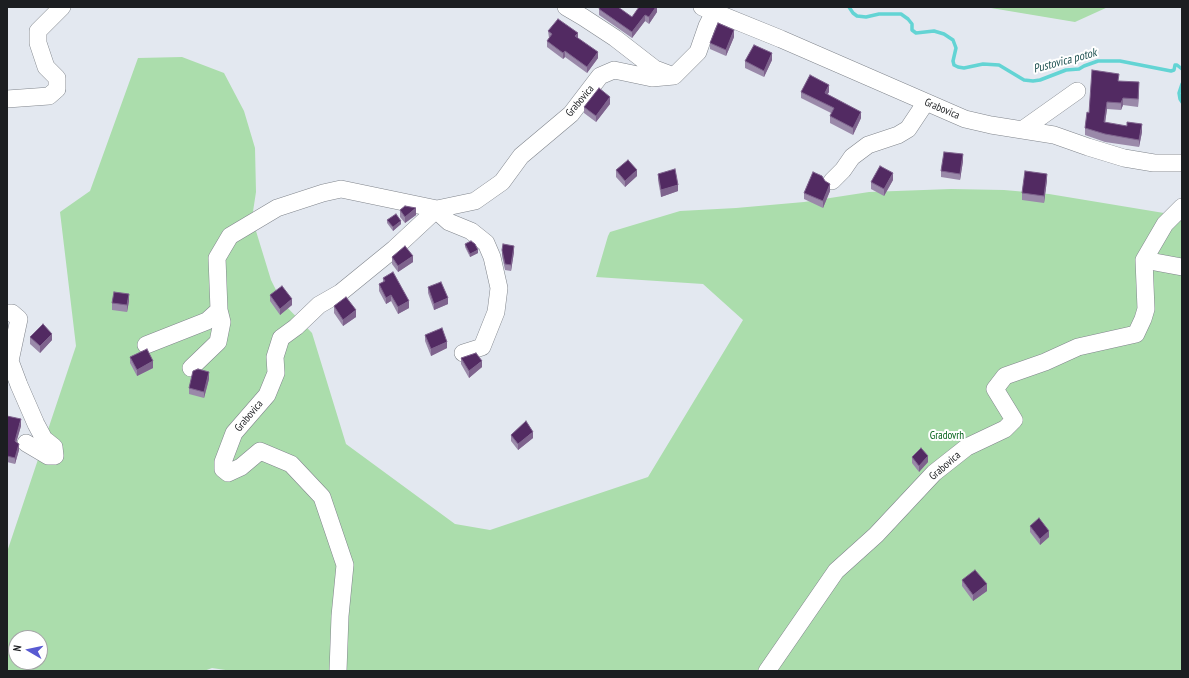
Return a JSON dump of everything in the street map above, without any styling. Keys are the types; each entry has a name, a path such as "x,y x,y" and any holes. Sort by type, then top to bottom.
{"street":[{"path":"7,99 48,96 57,89 57,78 46,67 38,43 38,31 62,7"},
{"path":"566,7 615,38 655,69 674,76"},
{"name":"Grabovica","path":"191,368 218,342 222,322 219,310 217,258 230,236 277,208 306,200 323,193 341,189 437,209 475,201 502,182 521,156 571,114 600,76 614,70 652,78 674,76 698,52 707,26 708,9 965,119 1054,135 1124,158 1154,163 1182,163"},
{"path":"1022,130 1076,91"},
{"path":"832,181 843,170 852,156 868,145 898,135 908,129 916,120 926,102"},
{"path":"1182,207 1165,224 1144,260 1182,267"},
{"path":"437,209 439,214 449,222 471,231 486,243 492,257 499,288 496,312 482,347 463,353"},
{"name":"Grabovica","path":"338,671 340,616 345,565 322,497 291,464 260,451 241,467 228,473 223,469 223,462 234,433 267,395 276,373 275,357 281,338 296,327 319,305 340,293 394,249 437,209"},
{"name":"Grabovica","path":"767,671 836,571 876,535 934,473 966,447 1005,429 1014,420 995,389 1005,376 1045,362 1078,347 1136,334 1146,309 1144,260"},
{"path":"146,345 207,321 219,310"},
{"path":"7,314 12,314 19,319 10,361 36,424 44,439 54,447 55,456 48,456 26,443"}],"green space":[{"path":"985,7 1108,7 1075,22"},
{"name":"Gradovrh","path":"182,57 224,73 244,111 255,148 256,192 252,218 271,280 282,302 312,333 346,444 455,524 490,530 648,477 743,320 703,284 596,277 610,232 680,211 804,202 869,192 951,189 1004,190 1049,194 1182,216 1182,671 232,671 212,668 204,671 7,671 7,552 76,346 60,212 90,191 138,58"}],"building":[{"path":"600,7 618,7 632,17 639,7 656,7 649,17 645,15 632,32 599,9"},
{"path":"558,19 578,33 575,36 598,52 587,67 565,51 563,53 547,41 552,34 548,31"},
{"path":"718,23 734,30 726,50 710,43"},
{"path":"754,45 772,53 764,71 745,61"},
{"path":"1092,70 1119,74 1118,81 1139,82 1138,99 1123,98 1121,103 1107,102 1104,122 1127,126 1127,122 1142,124 1139,140 1105,134 1085,128 1087,112 1089,113"},
{"path":"810,75 829,85 825,93 861,112 853,128 830,116 834,108 801,92"},
{"path":"599,88 610,97 596,116 584,107"},
{"path":"944,152 963,154 960,174 941,171"},
{"path":"628,160 637,170 625,181 616,170"},
{"path":"880,166 893,173 884,189 871,182"},
{"path":"675,169 678,185 661,190 658,174"},
{"path":"1025,171 1047,174 1044,196 1022,193"},
{"path":"813,172 822,176 825,181 830,184 823,201 804,193"},
{"path":"405,206 416,208 405,217 400,210"},
{"path":"396,214 401,221 393,227 387,220"},
{"path":"471,241 475,244 478,250 470,254 465,244"},
{"path":"503,244 514,246 511,265 505,264 502,250"},
{"path":"405,246 413,256 398,266 392,257"},
{"path":"393,272 409,301 398,307 391,295 386,298 379,284 385,281 383,278"},
{"path":"441,282 448,298 434,304 428,287"},
{"path":"282,286 292,299 280,309 270,295"},
{"path":"114,292 129,294 127,305 112,303"},
{"path":"346,297 356,310 343,320 334,306"},
{"path":"43,324 52,334 40,346 30,337"},
{"path":"442,328 447,342 431,349 425,335"},
{"path":"147,349 153,361 137,370 130,357"},
{"path":"476,353 482,361 469,371 461,358"},
{"path":"198,369 209,372 204,392 189,388 193,371"},
{"path":"7,416 21,419 15,441 19,444 15,458 7,456"},
{"path":"526,421 533,432 518,444 511,435"},
{"path":"921,448 928,456 919,466 912,457"},
{"path":"1039,518 1049,531 1040,539 1030,526"},
{"path":"975,570 987,584 973,595 962,580"}],"waterway":[{"name":"Pustovica potok","path":"849,7 857,16 866,17 879,14 901,14 912,24 912,30 916,33 934,31 944,34 953,40 956,48 953,61 954,65 964,68 983,64 999,65 1024,80 1040,80 1066,70 1079,69 1098,61 1120,61 1171,71 1174,70 1175,65 1177,65 1182,69"},
{"name":"Pustovica potok","path":"1182,84 1179,93 1182,102"}]}
